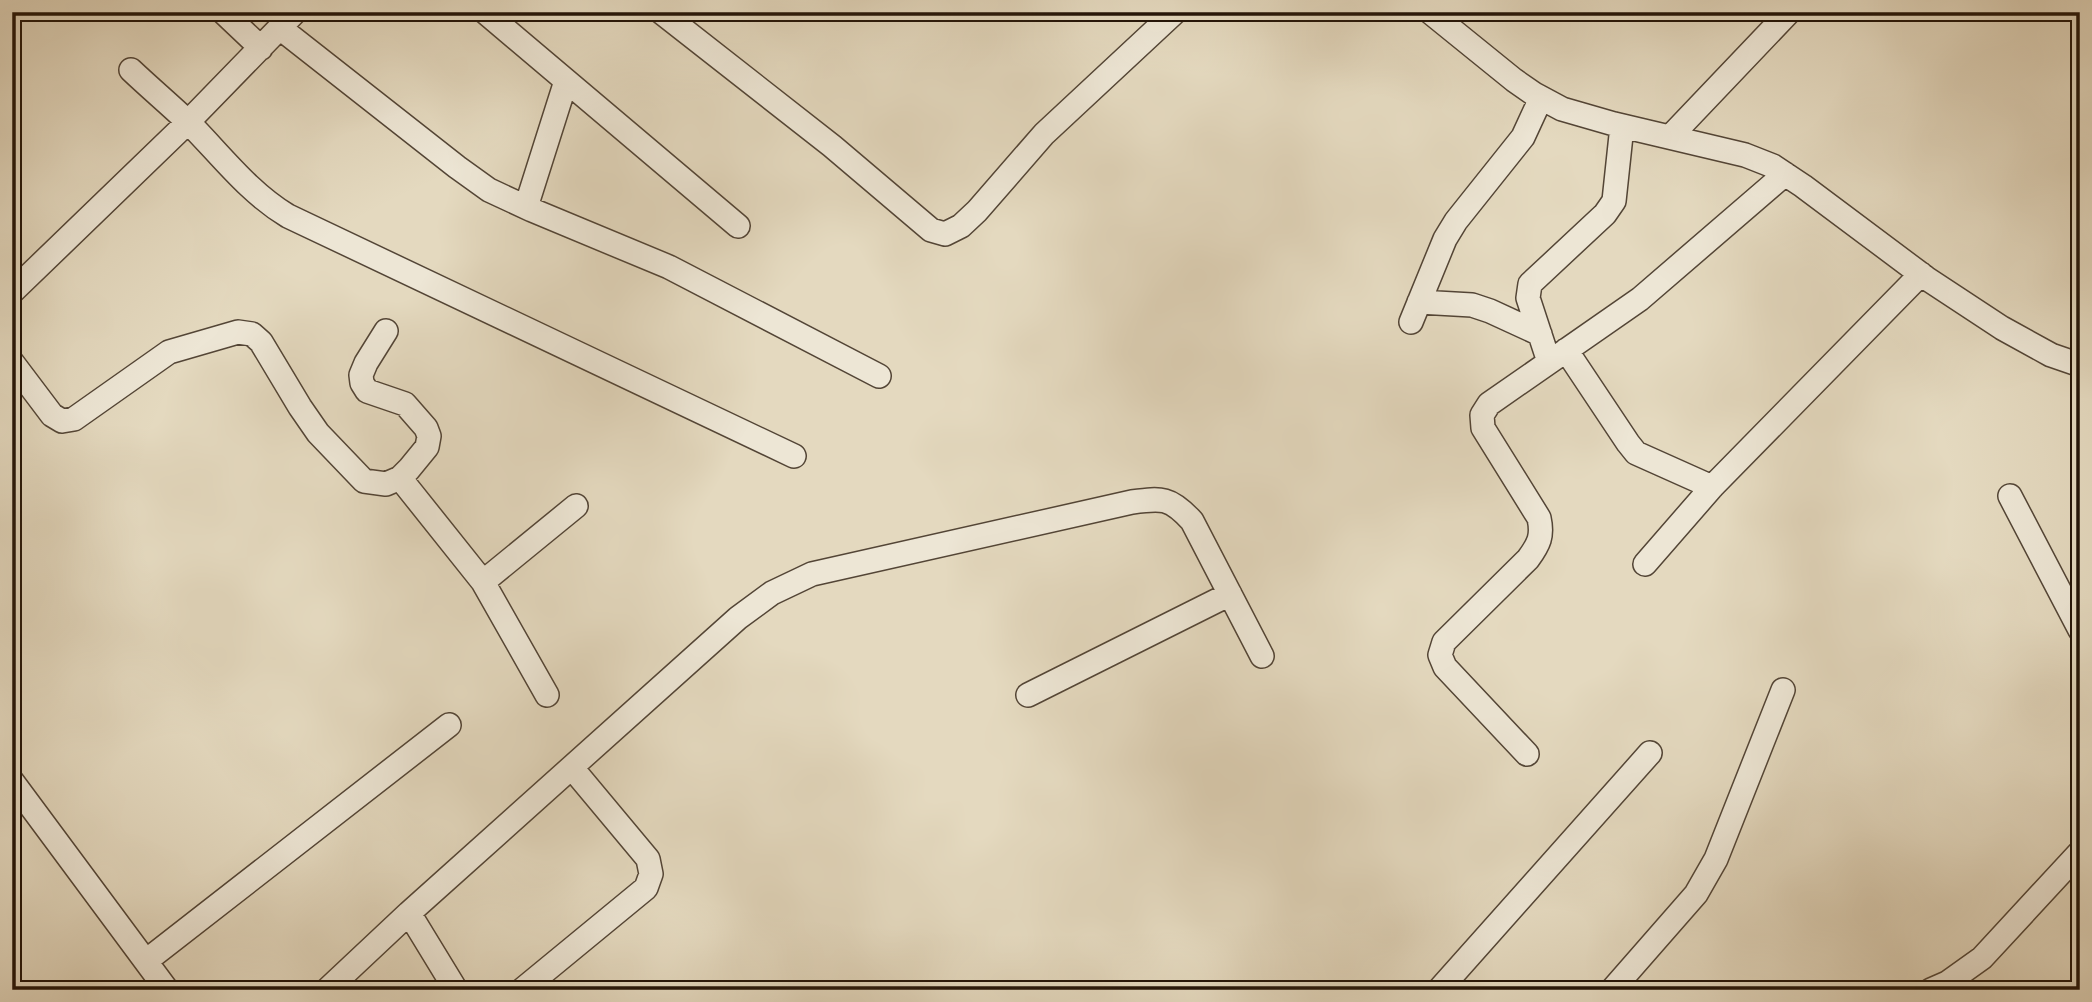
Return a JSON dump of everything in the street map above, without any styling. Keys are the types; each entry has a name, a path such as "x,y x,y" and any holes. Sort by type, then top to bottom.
{"street":[{"path":"223,12 261,48"},
{"path":"485,12 738,226"},
{"path":"661,12 832,146 931,230 945,234 961,226 977,211 1044,134 1175,12"},
{"path":"1430,12 1514,80 1562,109 1745,155 1773,166 1921,274 2023,341 2080,365"},
{"path":"1670,137 1780,15"},
{"path":"12,292 188,122 288,20 457,167 489,190 669,267 879,376"},
{"path":"131,70 188,122 268,204 288,216 794,456"},
{"path":"526,207 566,80"},
{"path":"1540,334 1472,305 1415,312 1445,239 1456,221 1523,137 1542,98"},
{"path":"1622,126 1614,201 1605,214 1530,284 1528,298 1540,334 1636,453 1712,488"},
{"path":"1527,754 1445,667 1440,655 1444,642 1528,559 1539,545 1542,533 1539,518 1483,428 1482,415 1489,404 1640,299 1785,174"},
{"path":"1645,564 1712,488 1921,274"},
{"path":"12,362 52,415 62,421 74,419 169,352 238,332 252,334 261,342 318,433 364,481 386,484 400,478 427,447 429,436 426,428 405,404 367,391 362,383 361,375 366,363 386,331"},
{"path":"400,478 482,582 547,695"},
{"path":"2010,496 2080,630"},
{"path":"327,990 738,618 772,593 812,574 1132,502 1157,499 1177,505 1192,521 1262,656"},
{"path":"482,582 576,506"},
{"path":"1028,695 1230,594"},
{"path":"1612,990 1696,894 1716,859 1783,690"},
{"path":"146,961 449,725"},
{"path":"1439,990 1650,753"},
{"path":"522,990 646,888 651,874 649,859 572,768"},
{"path":"12,781 167,990"},
{"path":"1931,990 1947,983 1982,958 2080,852"},
{"path":"410,913 456,990"}]}
